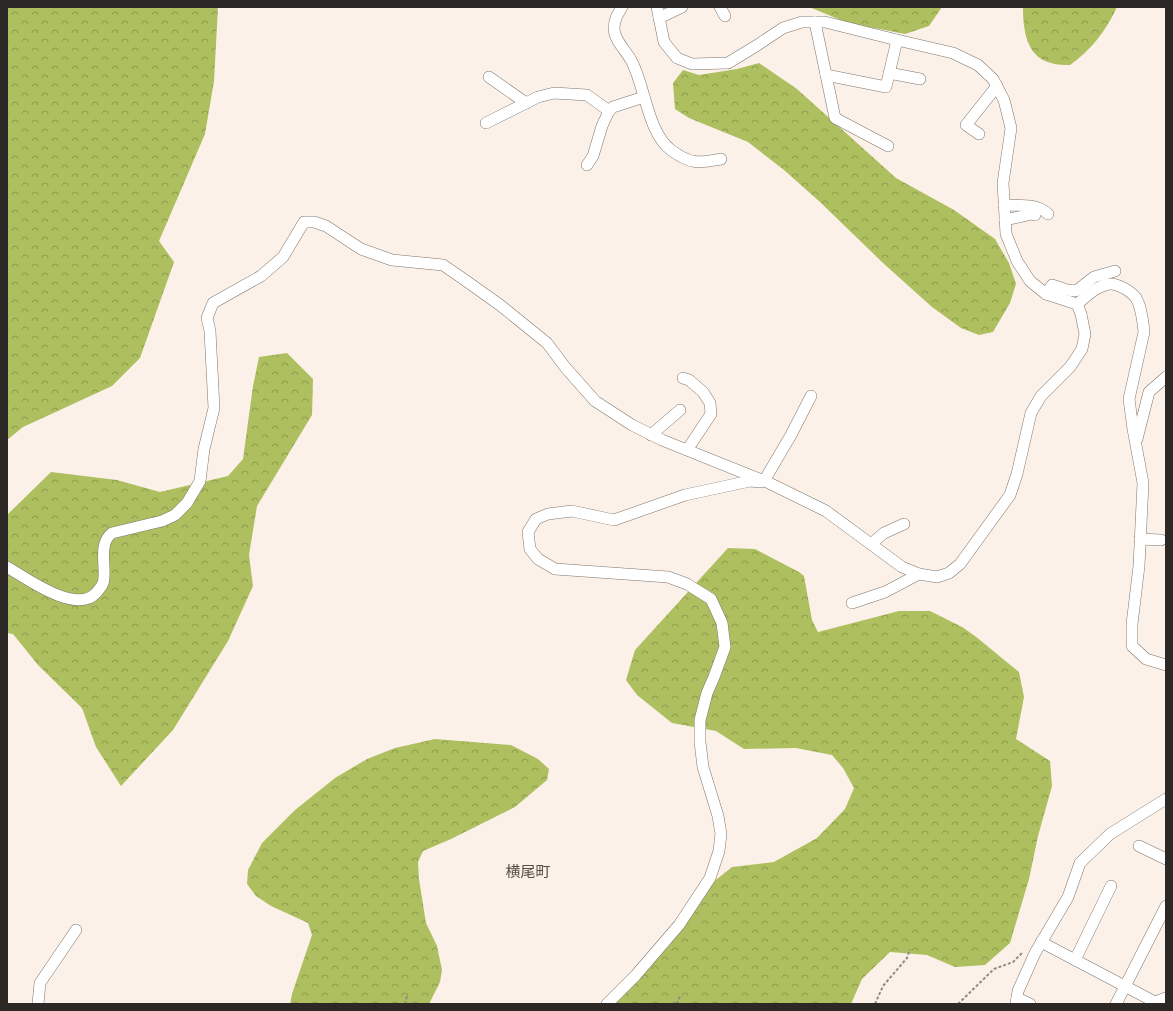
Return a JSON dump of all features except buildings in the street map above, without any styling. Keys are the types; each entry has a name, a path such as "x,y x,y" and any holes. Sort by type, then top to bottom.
{"street":[{"path":"622,7 615,19 614,30 617,40 632,62 658,136 671,150 686,159 698,163 721,159"},
{"path":"657,7 664,42 677,58 692,64 728,63 742,56 783,28 802,22 825,22 954,53 978,65 994,79 1004,100 1011,128 1003,183 1006,234 1017,261 1030,281 1046,294 1077,304"},
{"path":"659,18 682,7"},
{"path":"815,22 835,118 888,146"},
{"path":"826,75 886,87 897,40"},
{"path":"889,73 920,79"},
{"path":"489,77 526,103"},
{"path":"979,134 966,125 997,86"},
{"path":"486,123 538,97 554,93 587,95 609,111"},
{"path":"587,165 593,156 602,126 609,111 613,107 644,97"},
{"path":"1004,205 1043,208 1048,214"},
{"path":"1005,220 1032,214 1035,215"},
{"path":"7,567 51,593 73,599 85,599 92,597 103,586 104,544 107,537 112,533 162,521 175,515 187,503 200,480 204,449 214,408 210,331 207,318 213,303 261,276 283,257 304,222 314,222 326,226 361,249 392,260 443,266 500,305 547,343 565,367 595,400 632,425 651,435 766,482 826,511 902,567 919,574 937,577 949,573 960,564 1010,495 1017,474 1031,413 1041,396 1070,367 1082,349 1085,334 1081,314 1077,304"},
{"path":"1046,294 1052,285 1067,290 1076,291 1094,277 1114,271"},
{"path":"1077,304 1093,291 1109,284 1121,286 1135,298 1143,322 1144,332 1129,399 1143,483 1138,566 1132,624 1132,646 1146,659 1166,665"},
{"path":"1136,444 1149,392 1161,387 1166,377"},
{"path":"683,378 689,380 703,392 710,403 711,414 688,450"},
{"path":"766,482 811,396"},
{"path":"651,435 680,410"},
{"path":"608,1004 636,975 679,925 710,878 719,851 721,834 718,816 703,767 700,742 700,720 707,693 725,647 722,623 711,599 687,584 668,577 555,568 538,559 530,549 528,532 536,519 548,514 572,511 614,520 685,495 750,481 766,482"},
{"path":"871,544 884,533 904,524"},
{"path":"1140,539 1161,540"},
{"path":"852,603 885,592 919,574"},
{"path":"1030,1004 1016,1001 1018,991 1035,953 1068,897 1080,863 1110,834 1166,799"},
{"path":"1139,846 1166,859"},
{"path":"1076,960 1111,886"},
{"path":"1116,1004 1166,906"},
{"path":"38,1004 40,983 46,972 62,953 76,930"},
{"path":"1041,942 1155,1002 1166,998"}],"path":[{"path":"875,1004 883,986 907,958 910,949"},
{"path":"958,1004 994,969 1013,962 1023,952 1035,953"},
{"path":"404,1004 407,996"},
{"path":"677,1004 680,996"}],"green space":[{"path":"7,7 218,7 214,81 205,134 159,241 174,262 140,358 112,386 23,427 7,440"},
{"path":"809,7 942,7 929,26 905,34 853,25"},
{"path":"1023,7 1117,7 1103,32 1085,53 1070,65 1058,65 1043,60 1036,55 1031,48 1025,33"},
{"path":"759,63 797,89 896,178 954,210 995,239 1009,263 1016,284 1010,303 993,332 979,335 961,328 932,307 883,263 820,202 784,170 748,142 689,118 675,109 673,83 683,70 699,75 737,69"},
{"path":"287,353 313,379 312,415 257,506 249,555 253,586 228,641 173,730 121,786 96,747 82,708 38,665 13,634 7,633 7,515 51,472 117,480 160,492 228,476 243,459 253,386 259,357"},
{"path":"728,548 755,549 804,576 812,620 818,632 899,611 930,611 962,627 1019,672 1024,697 1016,739 1050,761 1052,786 1038,836 1029,879 1010,943 985,965 955,967 927,955 890,952 862,979 851,1004 613,1004 611,1001 670,945 712,883 732,867 774,862 817,838 845,809 854,788 843,768 832,755 796,748 744,749 716,731 672,723 637,695 626,680 635,650"},
{"path":"435,739 511,745 538,759 549,769 547,780 515,807 451,839 423,851 418,862 419,879 426,923 437,946 442,970 440,982 429,1004 290,1004 312,935 308,923 271,906 256,896 247,884 248,870 262,843 295,810 335,778 367,759 395,748"}],"district":[{"name":"横尾町","path":"528,872"}]}
